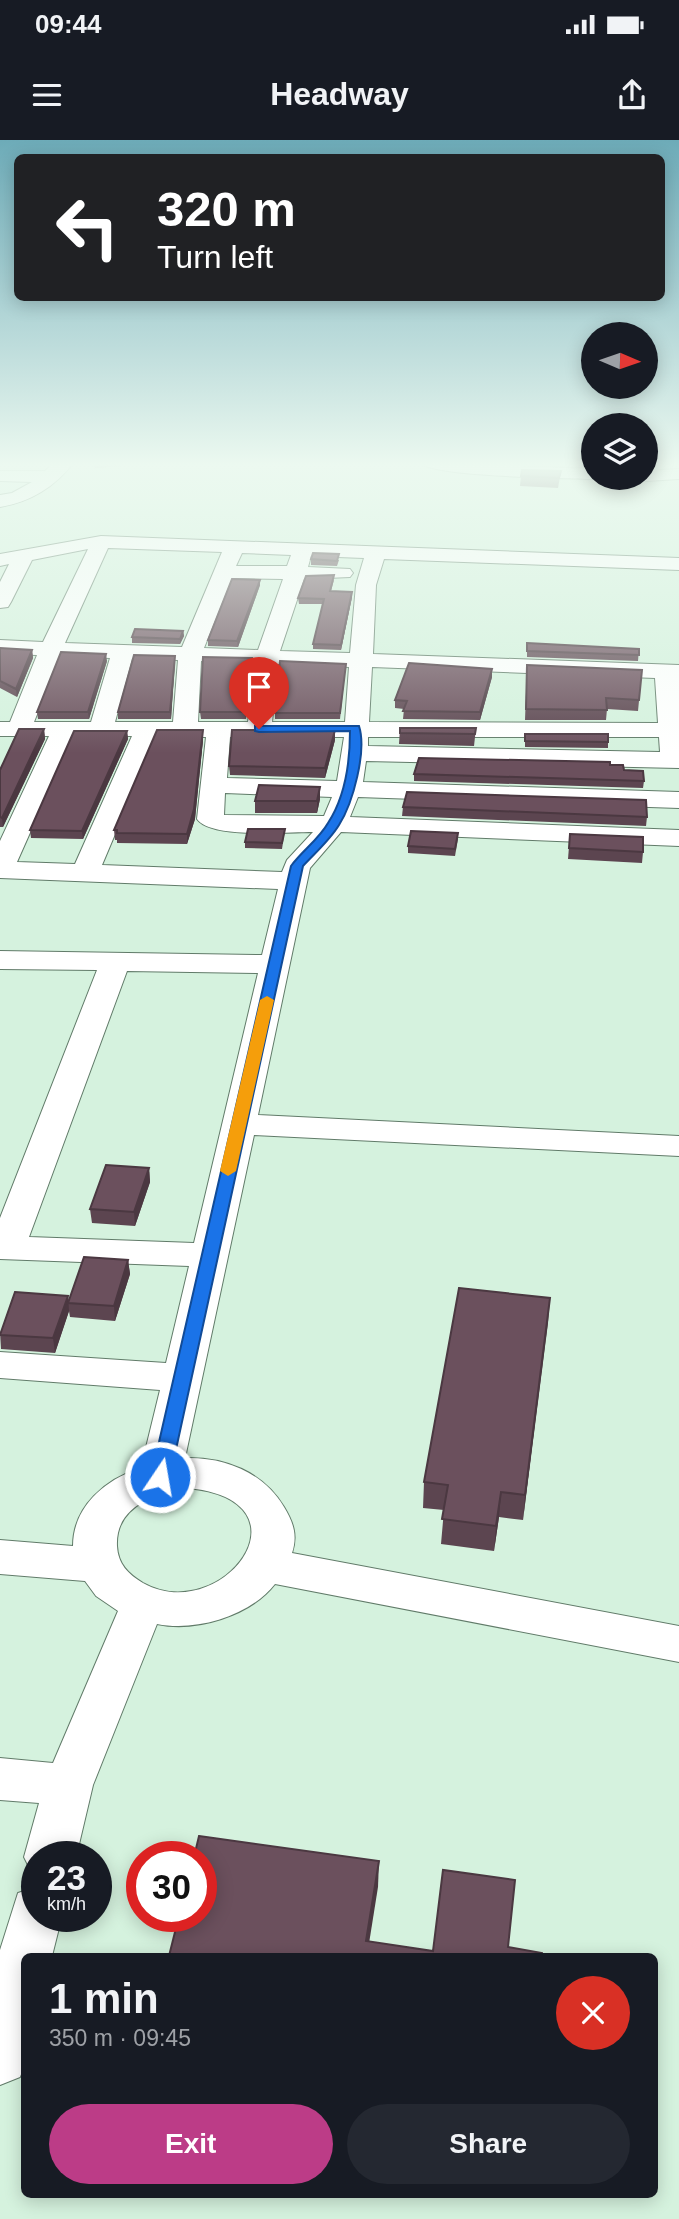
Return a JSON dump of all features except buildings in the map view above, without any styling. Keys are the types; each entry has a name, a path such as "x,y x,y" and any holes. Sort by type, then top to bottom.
{"street":[{"path":"0,602 22,559"},
{"path":"94,559 9,729 259,729 355,740 676,760"},
{"path":"185,729 190,654 230,559"},
{"path":"259,729 267,657 301,559"},
{"path":"160,1477 297,866 334,824 349,788 360,660 374,559"},
{"path":"563,559 679,564"},
{"path":"91,565 118,565"},
{"path":"199,567 296,573 397,574"},
{"path":"625,582 679,584"},
{"path":"0,647 673,672 676,760 674,800 679,838 334,824 213,822 210,819 212,785 219,729"},
{"path":"101,730 123,652"},
{"path":"64,730 0,870 294,881"},
{"path":"85,873 147,730"},
{"path":"355,740 674,730"},
{"path":"212,785 674,800"},
{"path":"115,962 4,1247 209,1255"},
{"path":"4,964 275,964"},
{"path":"238,1124 679,1146"},
{"path":"0,1365 182,1378"},
{"path":"188,1472 221,1477 249,1491 268,1512 274,1538 265,1565 246,1587 215,1603 178,1609 143,1604 114,1588 97,1565 93,1539 103,1513 124,1492 160,1477 188,1472"},
{"path":"0,1557 97,1565"},
{"path":"265,1565 679,1644"},
{"path":"54,1841 68,1785 143,1604"},
{"path":"0,1779 68,1785"},
{"path":"26,1953 32,1932"},
{"path":"2,2043 21,1973"}],"slow traffic":[{"path":"228,1171 267,1000"}],"route":[{"path":"160,1477 297,866 334,824 349,788 355,753 355,728 259,729"}]}
